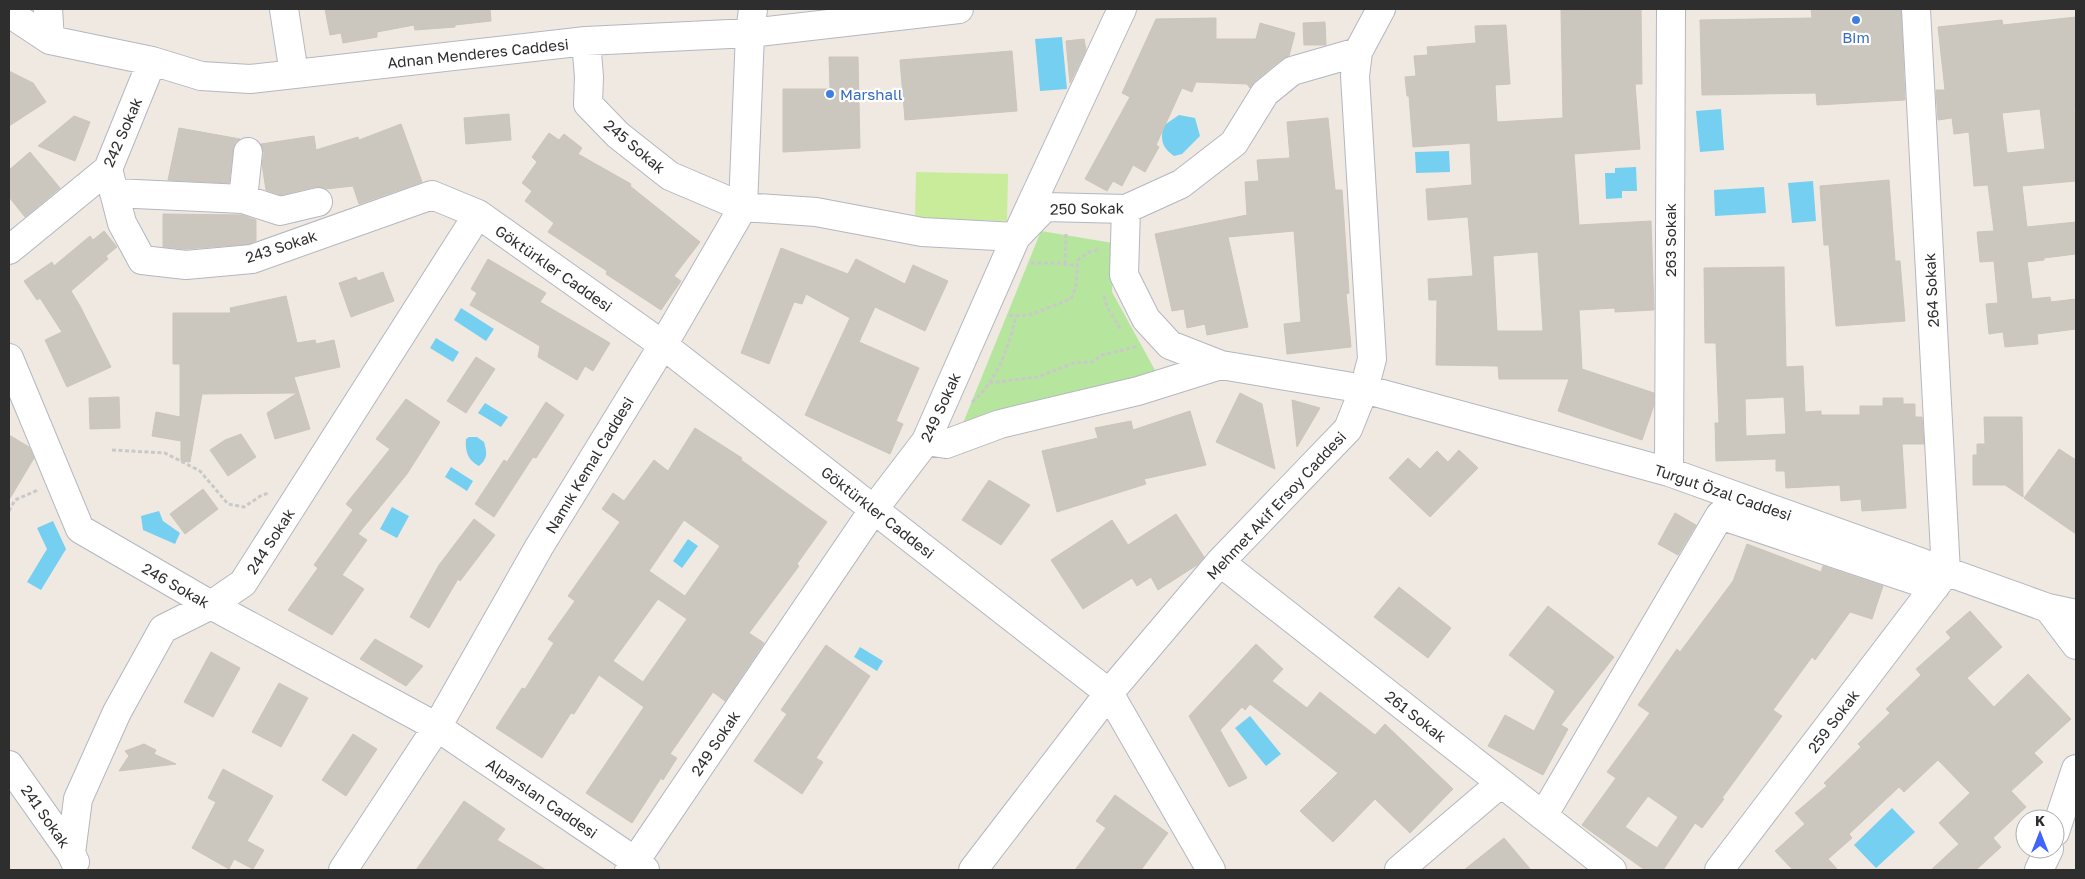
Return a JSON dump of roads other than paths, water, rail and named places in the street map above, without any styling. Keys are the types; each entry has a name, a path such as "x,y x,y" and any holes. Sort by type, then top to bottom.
{"street":[{"path":"48,9 50,40"},
{"path":"284,9 294,74"},
{"name":"Adnan Menderes Caddesi","path":"9,13 50,40 152,61 201,76 250,79 752,21 959,9"},
{"name":"249 Sokak","path":"636,867 874,509 926,441 1016,237 1122,9"},
{"name":"Mehmet Akif Ersoy Caddesi","path":"973,870 1109,693 1220,562 1348,430 1364,389 1372,359 1355,76 1358,52 1381,9"},
{"name":"263 Sokak","path":"1669,472 1670,9"},
{"name":"264 Sokak","path":"1916,9 1941,579"},
{"name":"Namık Kemal Caddesi","path":"343,870 437,727 539,548 663,345 743,208 752,21"},
{"name":"245 Sokak","path":"586,41 589,76 588,104 618,135 670,176 743,208"},
{"name":"250 Sokak","path":"1016,237 1045,207 1126,209 1181,184 1234,143 1265,93 1292,71 1358,52"},
{"name":"242 Sokak","path":"9,250 111,181 152,61"},
{"path":"243,199 248,152"},
{"path":"111,181 243,199 280,211 318,202"},
{"name":"243 Sokak","path":"111,181 122,223 142,260 186,265 252,259 432,194 478,214"},
{"path":"743,208 816,212 922,232 1016,237"},
{"name":"Turgut Özal Caddesi","path":"1126,209 1124,275 1146,319 1170,345 1221,365 1364,389 1669,472 1941,579 2076,614"},
{"name":"Göktürkler Caddesi","path":"478,214 663,345 1109,693 1210,870"},
{"name":"244 Sokak","path":"74,862 78,799 117,712 163,629 211,604 243,583 478,214"},
{"name":"246 Sokak","path":"9,358 80,529 211,604 437,727"},
{"path":"926,441 946,444 1000,424 1138,391 1221,365"},
{"path":"1543,816 1720,515 1941,579"},
{"name":"261 Sokak","path":"1220,562 1612,870"},
{"name":"259 Sokak","path":"1719,870 1941,579"},
{"path":"2048,608 2076,644"},
{"name":"Alparslan Caddesi","path":"437,727 636,867"},
{"name":"241 Sokak","path":"9,766 74,862"},
{"path":"2063,809 2076,769"},
{"path":"1399,870 1501,783"}],"water":[{"path":"1062,37 1067,89 1040,91 1035,39"},
{"path":"1721,109 1724,150 1700,152 1696,111"},
{"path":"1179,115 1195,118 1200,136 1182,154 1174,156 1164,146 1162,131 1163,126"},
{"path":"1449,151 1450,172 1416,173 1415,152"},
{"path":"1636,167 1637,191 1622,191 1622,198 1606,199 1605,173 1615,173 1615,168"},
{"path":"1813,181 1816,221 1792,223 1788,183"},
{"path":"1764,187 1766,213 1715,216 1714,190"},
{"path":"461,308 494,329 486,341 454,320"},
{"path":"436,338 459,352 453,362 430,348"},
{"path":"485,403 508,417 501,427 478,413"},
{"path":"477,437 484,442 486,455 479,466 472,461 467,452 466,439"},
{"path":"451,467 473,481 467,491 445,477"},
{"path":"392,507 409,516 397,538 380,529"},
{"path":"159,511 163,521 180,533 175,544 143,530 141,516"},
{"path":"53,521 66,549 41,590 27,582 47,549 37,528"},
{"path":"688,539 698,546 682,568 673,561"},
{"path":"860,647 883,661 877,671 854,657"},
{"path":"1250,716 1281,754 1266,766 1235,728"},
{"path":"1892,808 1915,832 1876,868 1854,845"}],"place":[{"name":"Bim","path":"1856,20"},
{"name":"Marshall","path":"830,94"}]}
